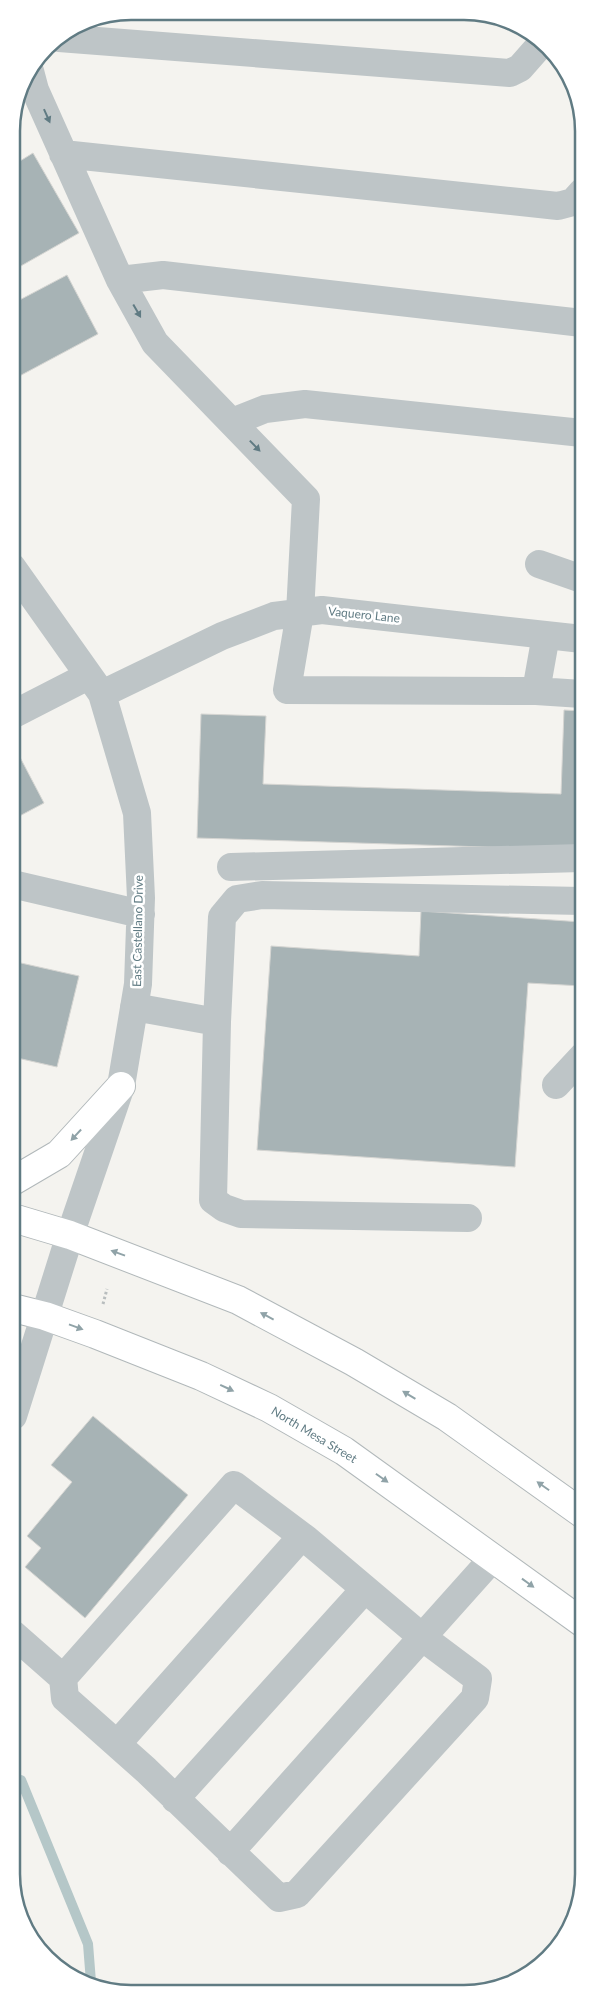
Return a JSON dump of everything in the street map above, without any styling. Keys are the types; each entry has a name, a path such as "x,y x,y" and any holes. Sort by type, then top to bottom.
{"main road":[{"path":"20,1176 59,1154 121,1086"},
{"path":"20,1220 70,1235 238,1300 345,1357 446,1418 575,1508"},
{"name":"North Mesa Street","path":"20,1310 45,1316 201,1376 269,1408 344,1451 575,1617"}],"street":[{"path":"69,39 510,73 520,68 537,48"},
{"path":"33,81 35,90 120,280 155,343 306,499 300,613 286,690 536,691 575,694"},
{"path":"64,154 558,206 575,200"},
{"path":"120,280 163,275 575,322"},
{"path":"232,422 266,410 305,404 575,432"},
{"path":"538,564 575,577"},
{"name":"East Castellano Drive","path":"20,578 95,685 137,813 141,914 138,984 121,1086 70,1235 20,1394"},
{"name":"Vaquero Lane","path":"20,712 274,616 322,610 575,638"},
{"path":"536,691 546,635"},
{"path":"231,867 575,858"},
{"path":"20,886 141,914"},
{"path":"468,1218 241,1214 224,1208 213,1200 217,1022 222,917 237,899 262,895 575,901"},
{"path":"134,1007 217,1022"},
{"path":"556,1085 575,1065"},
{"path":"20,1640 63,1678 65,1698 175,1798 279,1898 297,1894 475,1698 478,1679 422,1637 302,1536 234,1485 63,1678"},
{"path":"117,1744 302,1536"},
{"path":"230,1852 493,1558"},
{"path":"175,1798 365,1589"}],"path":[{"path":"102,1310 107,1289"}],"building":[{"path":"33,153 79,233 20,266 20,161"},
{"path":"67,275 98,334 20,376 20,300"},
{"path":"564,710 575,711 575,850 197,838 201,714 266,716 263,784 561,794"},
{"path":"20,757 44,803 20,816"},
{"path":"421,911 575,922 575,986 528,983 515,1167 257,1150 271,946 419,956"},
{"path":"20,963 79,976 57,1067 20,1059"},
{"path":"93,1416 188,1495 85,1618 25,1567 41,1548 27,1536 72,1482 51,1465"}],"waterway":[{"path":"21,1780 88,1944 91,1977"}]}
